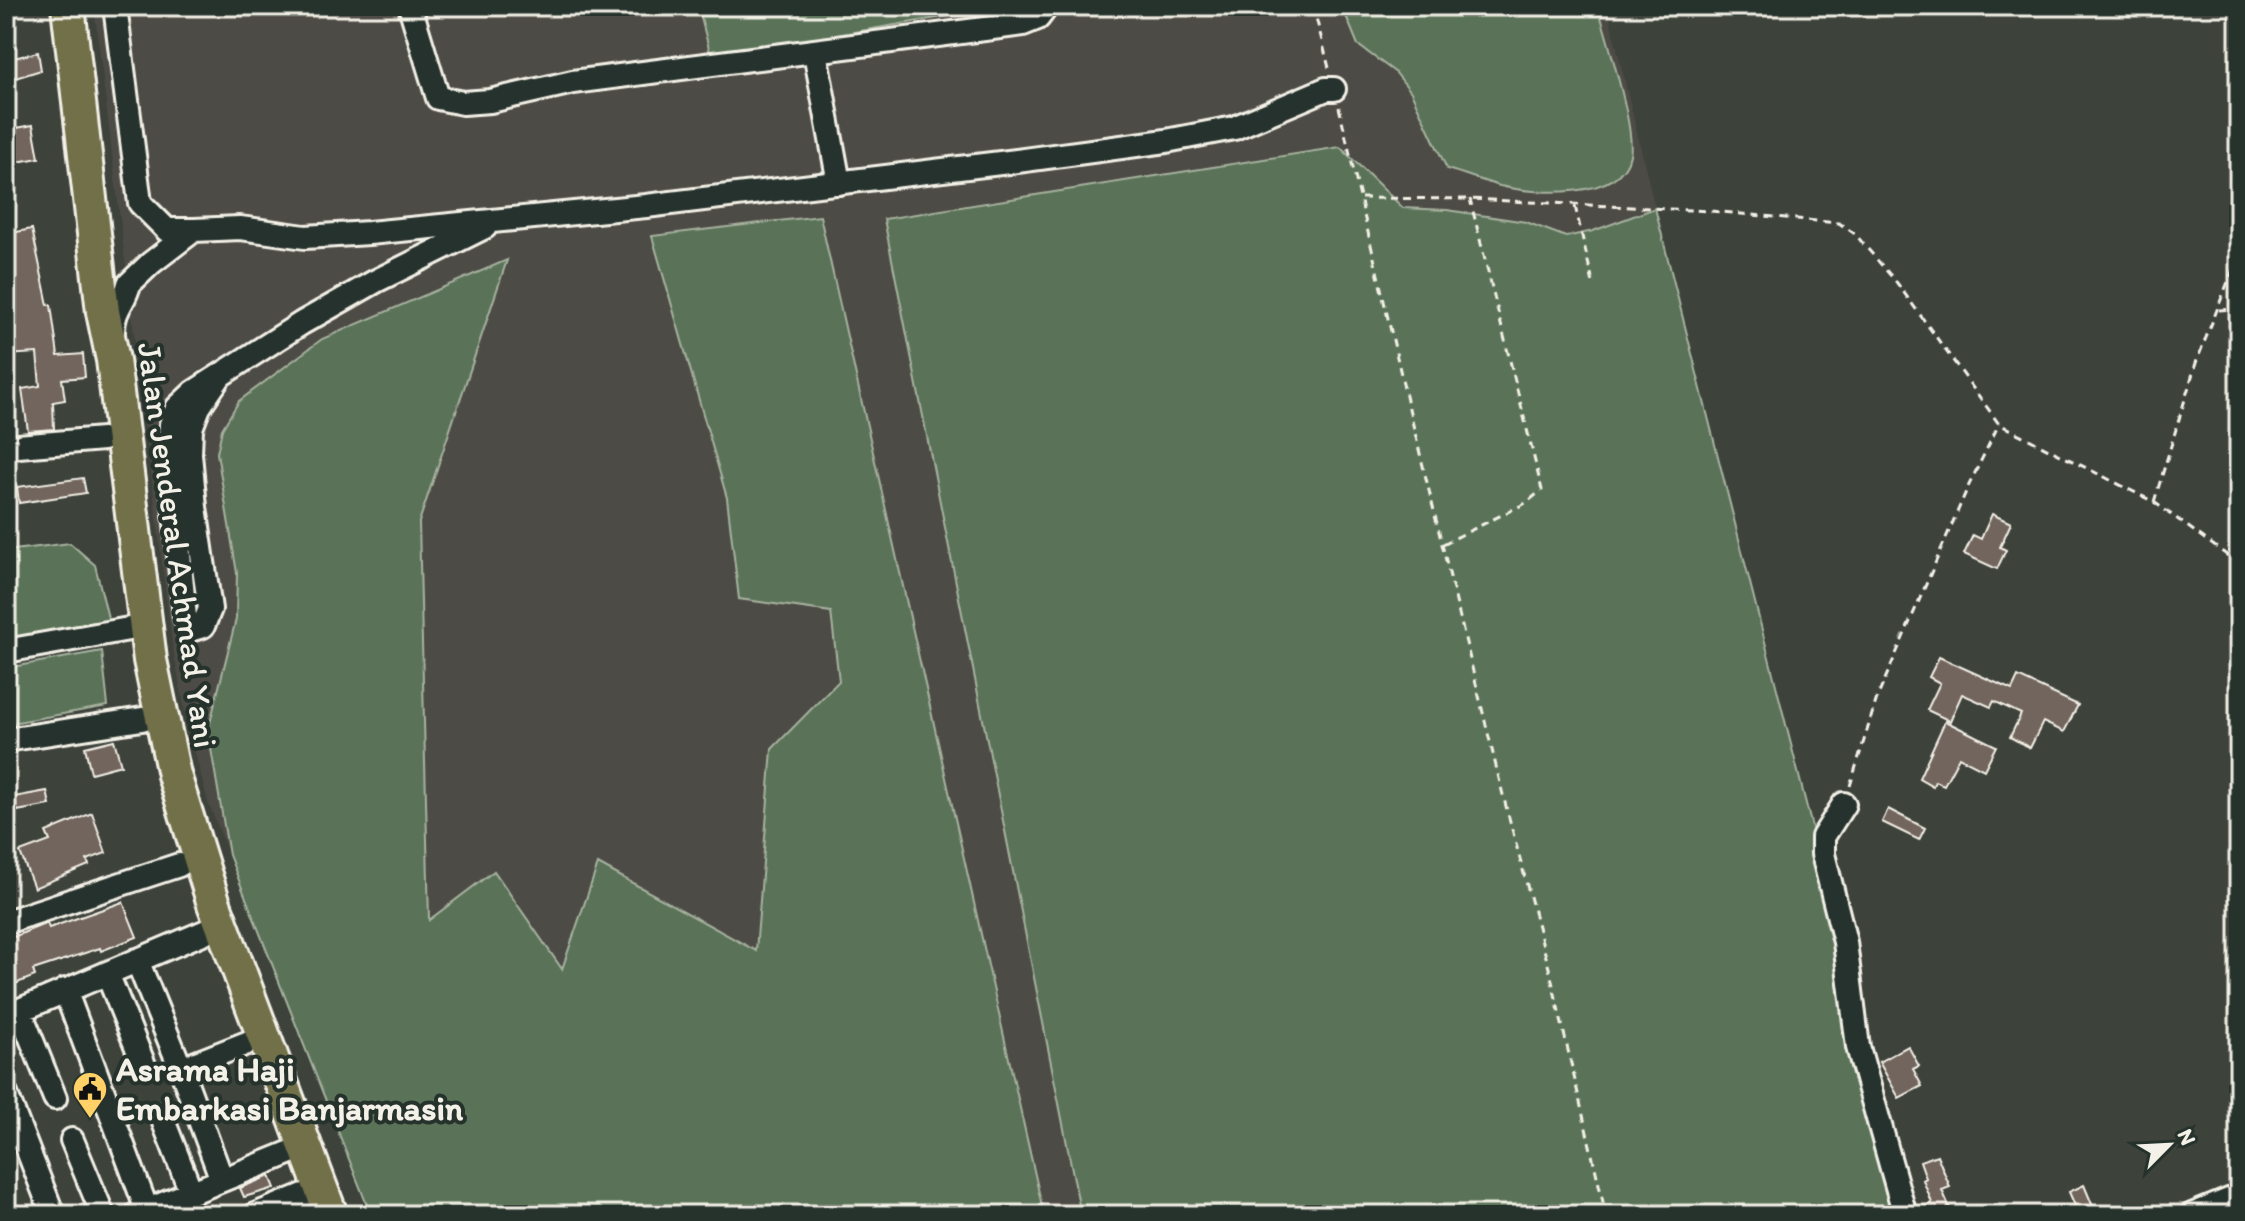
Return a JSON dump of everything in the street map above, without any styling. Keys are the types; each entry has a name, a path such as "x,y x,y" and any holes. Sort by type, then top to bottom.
{"highway":[{"name":"Jalan Jenderal Achmad Yani","path":"54,6 108,489 142,719 179,865 206,915 331,1215"},
{"name":"Jalan Jenderal Achmad Yani","path":"68,6 103,312 113,360 150,660 206,915 247,1043 308,1205"}],"street":[{"path":"115,6 140,203 167,230 240,228 305,237 497,221 839,183 1166,141 1234,128 1326,89 1334,89"},
{"path":"410,6 438,98 463,103 490,101 573,82 1023,24 1038,18 1044,6"},
{"path":"815,52 839,183"},
{"path":"220,376 199,407 191,428 194,493 210,609 203,626 193,629 185,617 169,451 171,424 177,408 194,392 302,323 376,281 497,221"},
{"path":"113,360 113,319 129,284 194,230"},
{"path":"6,447 103,439"},
{"path":"6,651 129,629"},
{"path":"6,740 142,719"},
{"path":"1844,804 1823,837 1823,854 1845,942 1858,1047 1905,1215"},
{"path":"6,922 179,865"},
{"path":"55,1098 13,1014 137,960 206,915"},
{"path":"137,960 222,1180"},
{"path":"107,973 144,1065"},
{"path":"65,990 141,1213 289,1153"},
{"path":"181,1069 247,1043"},
{"path":"6,1094 53,1215"},
{"path":"161,1115 191,1192"},
{"path":"72,1140 103,1215"},
{"path":"2192,1215 2239,1196"},
{"path":"255,1215 308,1205"}],"path":[{"path":"1313,6 1503,795 1549,968 1606,1215"},
{"path":"2215,6 2239,10"},
{"path":"1361,198 1470,199 1710,211 1839,223 1855,234 1897,283 1999,424 2154,502 2239,564"},
{"path":"1443,544 1526,503 1542,490 1470,199"},
{"path":"1575,206 1593,283"},
{"path":"2154,502 2196,363 2239,254"},
{"path":"2219,310 2239,309"},
{"path":"1844,804 1877,698 1968,487 1999,424"}],"shaded area":[{"path":"94,6 1607,6 1655,208 1834,914 1902,1215 371,1215 208,802 187,722 172,644"}],"green space":[{"path":"698,6 1008,6 711,56"},
{"path":"1342,6 1598,6 1629,125 1630,155 1623,170 1593,187 1553,192 1500,186 1447,169 1411,92 1396,73 1358,45"},
{"path":"1340,147 1403,208 1447,210 1526,222 1566,237 1593,231 1655,208 1834,914 1902,1215 1081,1215 884,219"},
{"path":"820,216 1044,1215 371,1215 229,855 208,731 236,619 237,573 217,453 222,429 239,401 322,339 507,260 419,522 429,920 494,871 562,969 598,864 756,951 772,749 839,681 831,612 739,599 727,498 652,236"},
{"path":"70,543 95,565 109,622 6,640 6,551"},
{"path":"102,651 108,706 6,724 6,668"}],"building":[{"path":"38,52 41,70 6,81 6,60"},
{"path":"33,125 39,158 6,164 6,130"},
{"path":"32,229 48,305 51,305 58,356 83,354 85,377 62,379 65,400 53,402 54,429 28,431 22,389 40,386 37,353 6,355 6,234"},
{"path":"83,478 86,493 19,503 17,487"},
{"path":"1992,514 2011,523 2000,547 2006,550 1997,569 1964,554 1973,535 1981,539"},
{"path":"1939,657 2012,690 2018,677 2078,705 2064,732 2043,722 2030,748 2010,737 2021,714 1994,701 1991,707 1962,694 1950,721 1927,710 1940,683 1929,677"},
{"path":"1945,721 1996,746 1984,770 1959,757 1944,785 1935,781 1933,786 1919,778"},
{"path":"114,740 121,765 91,773 85,747"},
{"path":"47,791 50,805 17,811 14,797"},
{"path":"1888,809 1925,828 1919,840 1882,822"},
{"path":"92,813 106,853 87,860 89,865 34,888 20,852 50,841 46,832"},
{"path":"123,902 137,937 101,951 100,948 33,970 35,976 10,986 6,977 6,940 47,923 49,928"},
{"path":"1908,1046 1919,1066 1913,1069 1922,1086 1899,1098 1879,1062"},
{"path":"1937,1155 1950,1187 1942,1190 1953,1215 1919,1215 1918,1209 1932,1203 1920,1161"},
{"path":"270,1176 275,1188 244,1197 240,1188"},
{"path":"2084,1185 2094,1209 2079,1215 2069,1192"}],"place":[{"name":"Asrama Haji Embarkasi Banjarmasin","path":"90,1120"}]}
